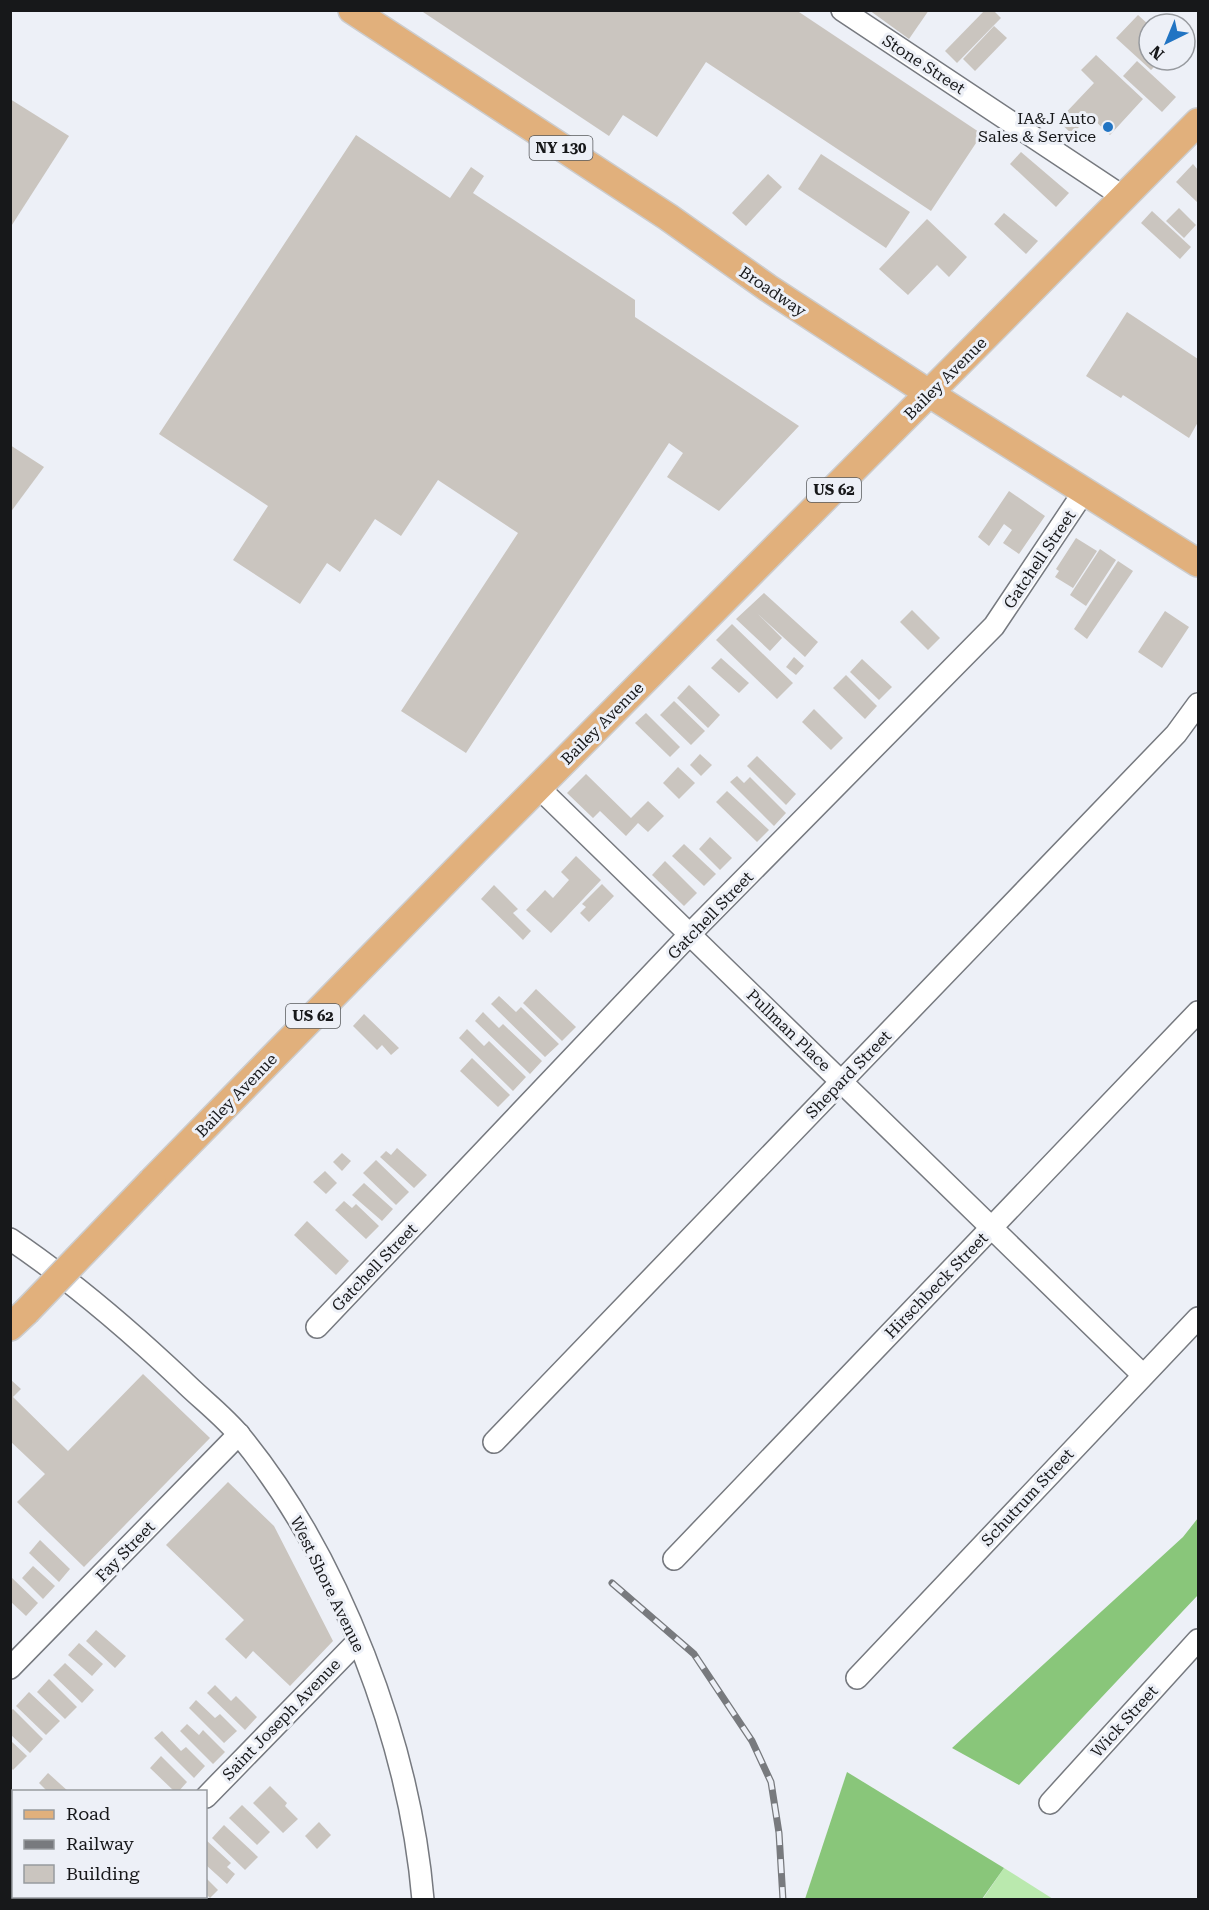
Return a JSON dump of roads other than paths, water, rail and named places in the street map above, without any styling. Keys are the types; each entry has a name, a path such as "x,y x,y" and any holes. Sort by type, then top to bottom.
{"main road":[{"name":"Broadway","path":"352,10 668,217 768,288 930,394 1198,563"},
{"name":"Bailey Avenue","path":"18,1319 538,788 1198,122"}],"street":[{"name":"Stone Street","path":"842,10 1125,198"},
{"name":"Gatchell Street","path":"317,1327 690,934 994,626 1085,490"},
{"name":"Shepard Street","path":"494,1442 1176,734 1198,704"},
{"name":"Pullman Place","path":"538,788 1143,1375"},
{"name":"Hirschbeck Street","path":"674,1559 1198,1012"},
{"name":"West Shore Avenue","path":"10,1239 117,1319 239,1434 285,1499 312,1545 357,1642 385,1711 401,1766 415,1831 423,1899"},
{"name":"Schutrum Street","path":"857,1678 1198,1318"},
{"name":"Fay Street","path":"10,1668 239,1434"},
{"name":"Wick Street","path":"1050,1803 1198,1640"},
{"name":"Saint Joseph Avenue","path":"207,1796 357,1642"}],"railway":[{"path":"612,1583 694,1654 752,1741 771,1782 779,1833 783,1900"}],"place":[{"name":"IA&J Auto Sales & Service","path":"1108,127"}]}
